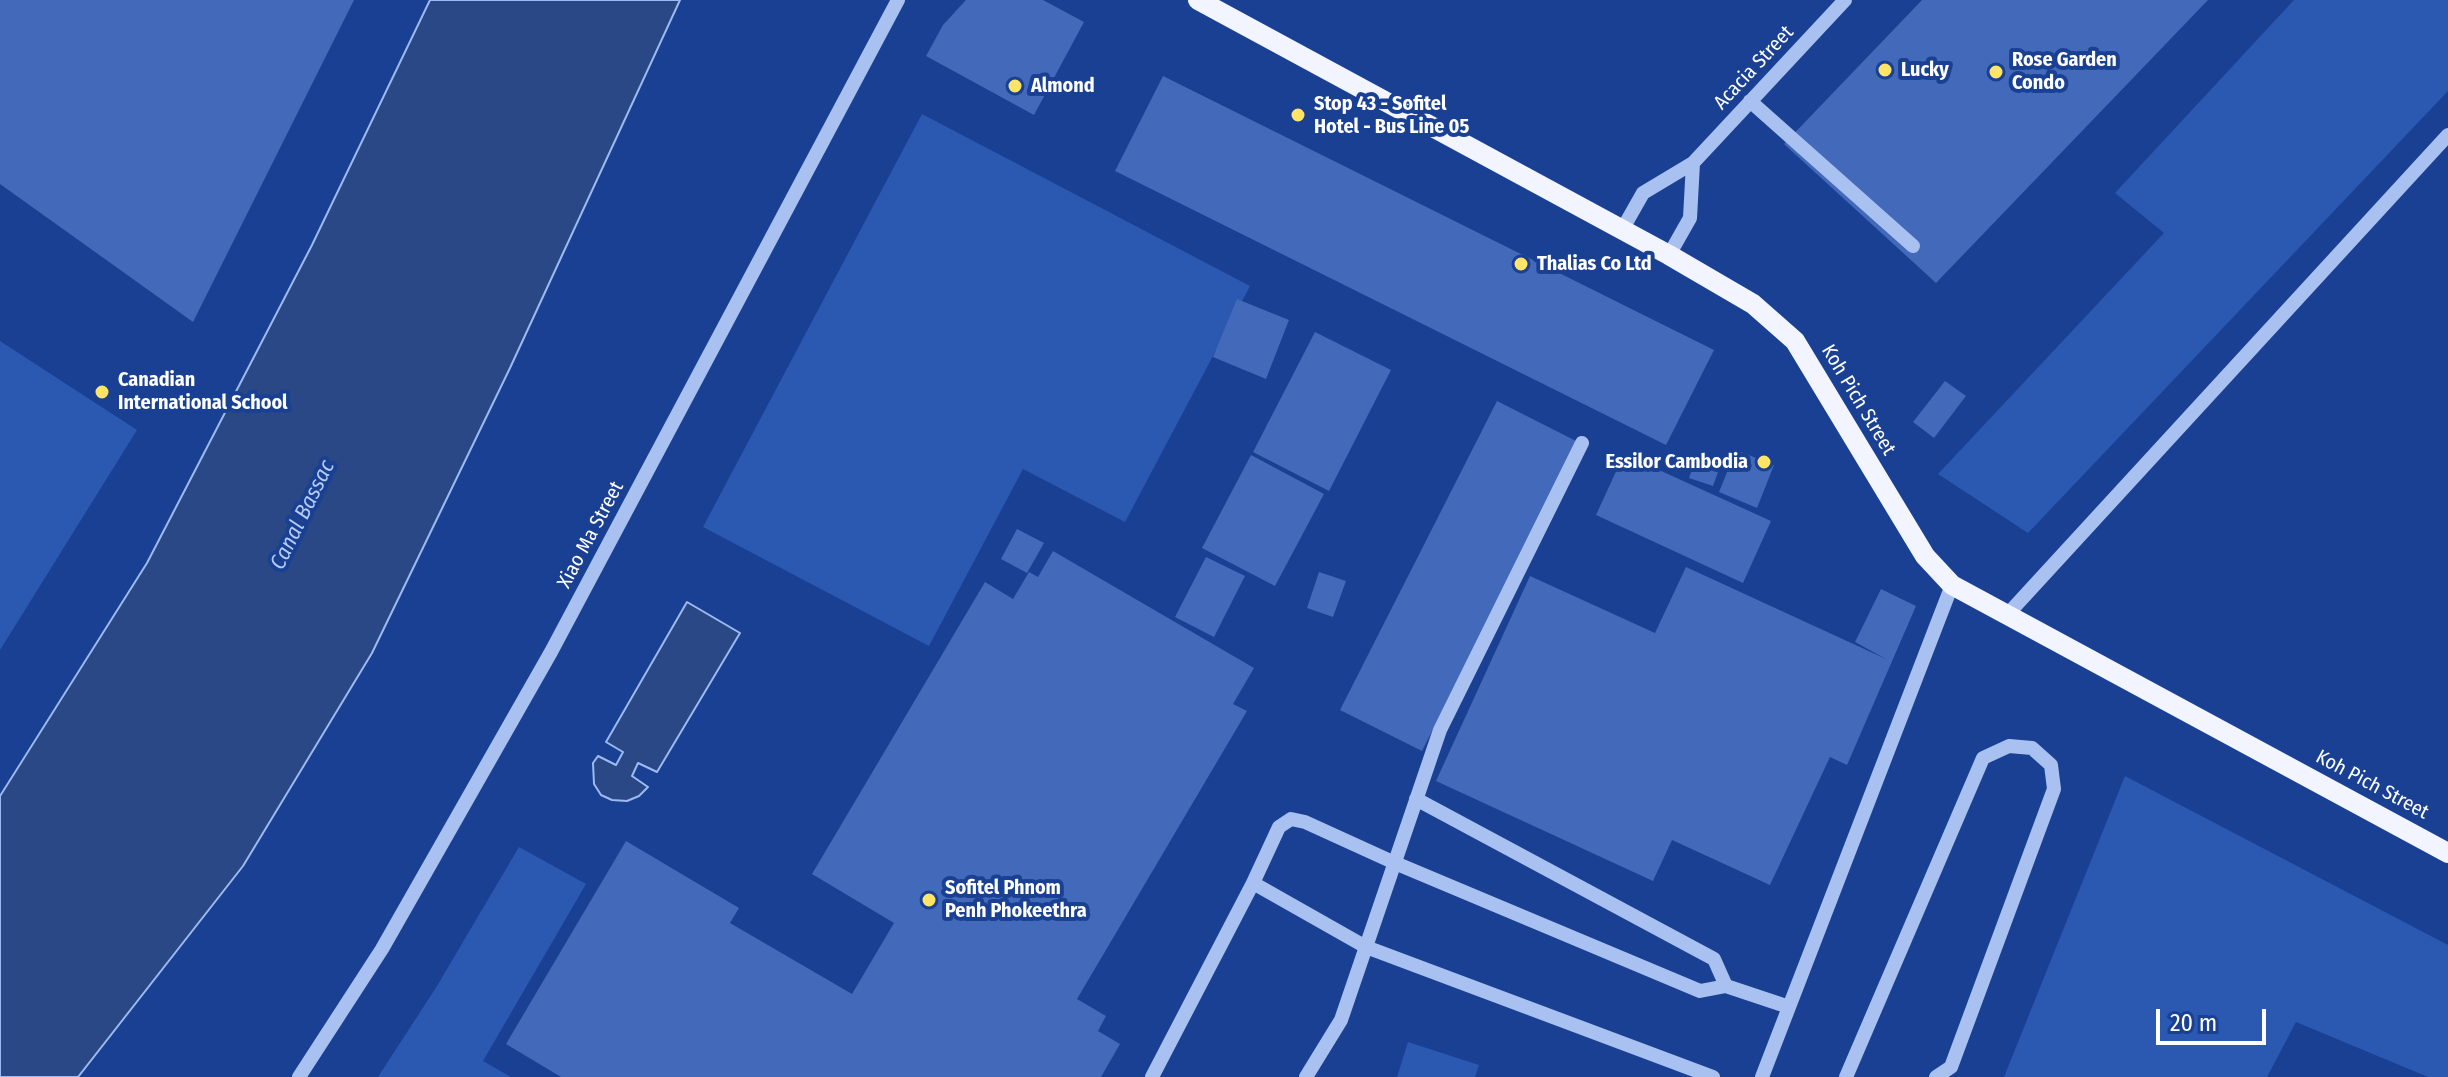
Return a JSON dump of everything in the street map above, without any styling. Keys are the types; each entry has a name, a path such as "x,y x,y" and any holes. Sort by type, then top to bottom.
{"main road":[{"name":"Koh Pich Street","path":"1198,0 1669,255 1753,304 1795,341 1925,556 1952,585 2448,853"}],"street":[{"name":"Xiao Ma Street","path":"299,1077 382,949 551,652 898,0"},
{"name":"Acacia Street","path":"1622,230 1643,193 1693,163 1845,0"},
{"path":"1750,101 1913,246"},
{"path":"2007,615 2448,135"},
{"path":"1669,255 1690,218 1693,163"},
{"path":"1306,1077 1341,1020 1440,730 1582,443"},
{"path":"1762,1077 1952,585"},
{"path":"1846,1077 1983,758 2009,746 2032,748 2051,765 2054,789 1951,1067 1936,1077"},
{"path":"1416,799 1714,959 1726,986"},
{"path":"1152,1077 1279,827 1291,819 1305,822 1700,991 1726,986 1789,1007"},
{"path":"1253,883 1366,947 1713,1077"}],"shaded area":[{"path":"2294,0 2448,0 2448,91 2028,533 1938,474 2164,233 2115,193"},
{"path":"922,114 1250,286 1125,522 1023,469 929,646 703,527"},
{"path":"0,341 137,430 0,650"},
{"path":"2125,776 2448,945 2448,1077 2428,1077 2296,1022 2267,1077 2004,1077"},
{"path":"519,847 586,884 483,1061 511,1077 378,1077 437,986"},
{"path":"1408,1042 1479,1065 1475,1077 1397,1077"}],"water":[{"name":"Canal Bassac","path":"430,0 680,0 510,368 372,653 243,866 78,1077 0,1077 0,796 147,563 312,245"},
{"path":"687,602 740,633 657,772 638,763 632,776 648,787 639,796 627,801 612,800 601,795 594,784 593,763 598,756 616,765 623,752 606,742"}],"building":[{"path":"0,0 354,0 193,322 0,184"},
{"name":"Almond","path":"966,0 1043,0 1084,22 1034,115 926,56 943,25"},
{"name":"Rose Garden Condo","path":"1922,0 2208,0 1936,283 1784,144"},
{"path":"1163,76 1714,350 1666,445 1115,171"},
{"path":"1237,299 1289,320 1266,379 1213,357"},
{"path":"1315,332 1391,370 1329,491 1253,452"},
{"path":"1945,381 1966,396 1934,438 1913,422"},
{"path":"1497,401 1578,442 1422,751 1340,710"},
{"path":"1736,450 1774,465 1757,508 1719,492"},
{"path":"1698,453 1722,461 1713,486 1689,478"},
{"path":"1624,454 1771,521 1743,583 1596,515"},
{"path":"1251,455 1324,494 1275,586 1202,548"},
{"path":"1017,529 1044,543 1027,573 1001,559"},
{"path":"1053,551 1254,668 1233,704 1247,711 1077,999 1106,1016 1098,1031 1120,1044 1101,1077 561,1077 506,1044 626,841 739,908 730,923 852,994 894,923 812,874 985,582 1013,599 1029,572 1038,577"},
{"path":"1206,557 1245,576 1214,637 1175,617"},
{"path":"1686,567 1886,659 1855,642 1881,589 1916,606 1847,765 1830,757 1770,885 1672,840 1653,881 1436,781 1530,576 1655,633"},
{"path":"1319,572 1346,581 1333,617 1307,608"}],"place":[{"name":"Lucky","path":"1885,70"},
{"name":"Rose Garden Condo","path":"1996,72"},
{"name":"Almond","path":"1015,86"},
{"name":"Stop 43 - Sofitel Hotel - Bus Line 05","path":"1298,115"},
{"name":"Thalias Co Ltd","path":"1521,264"},
{"name":"Canadian International School","path":"102,392"},
{"name":"Essilor Cambodia","path":"1764,462"},
{"name":"Sofitel Phnom Penh Phokeethra","path":"929,900"}]}
